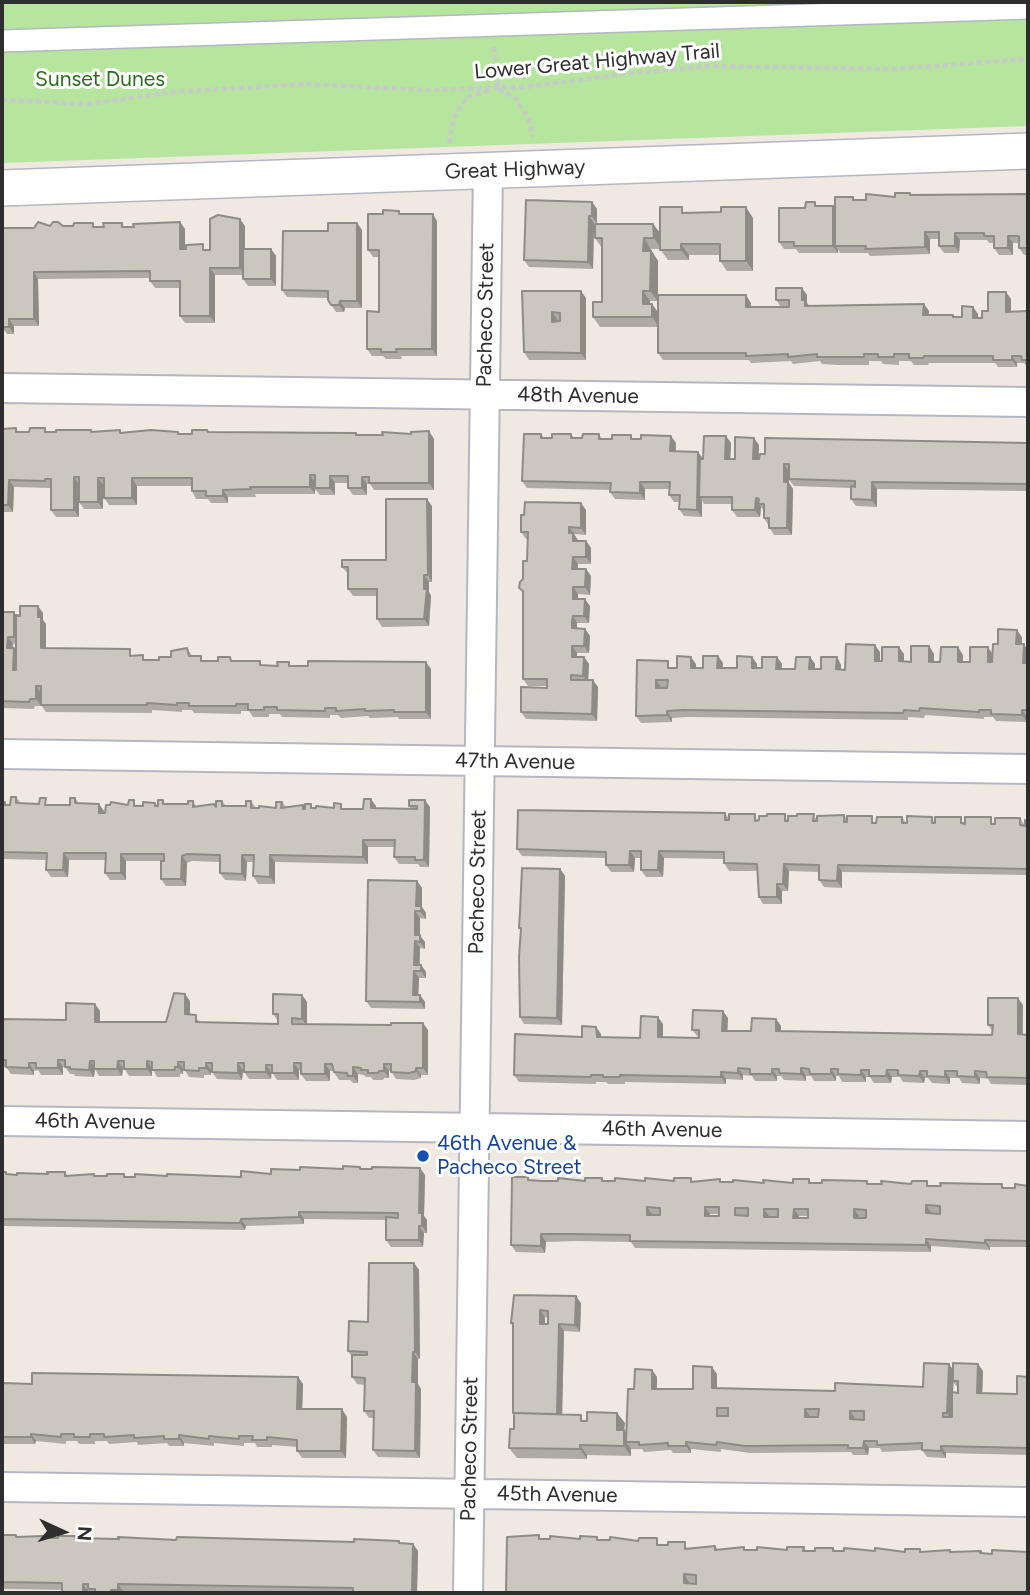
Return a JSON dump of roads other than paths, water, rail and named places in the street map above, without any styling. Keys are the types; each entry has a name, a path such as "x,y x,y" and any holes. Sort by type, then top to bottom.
{"street":[{"path":"2,41 1028,8"},
{"name":"Great Highway","path":"2,188 1028,151"},
{"name":"Pacheco Street","path":"468,1593 488,170"},
{"name":"48th Avenue","path":"2,388 1028,402"},
{"name":"47th Avenue","path":"2,754 1028,769"},
{"name":"46th Avenue","path":"2,1121 1028,1136"},
{"name":"45th Avenue","path":"2,1487 1028,1502"}],"place":[{"name":"46th Avenue & Pacheco Street","path":"423,1156"}],"park label":[{"name":"Sunset Dunes","path":"100,80"}]}
